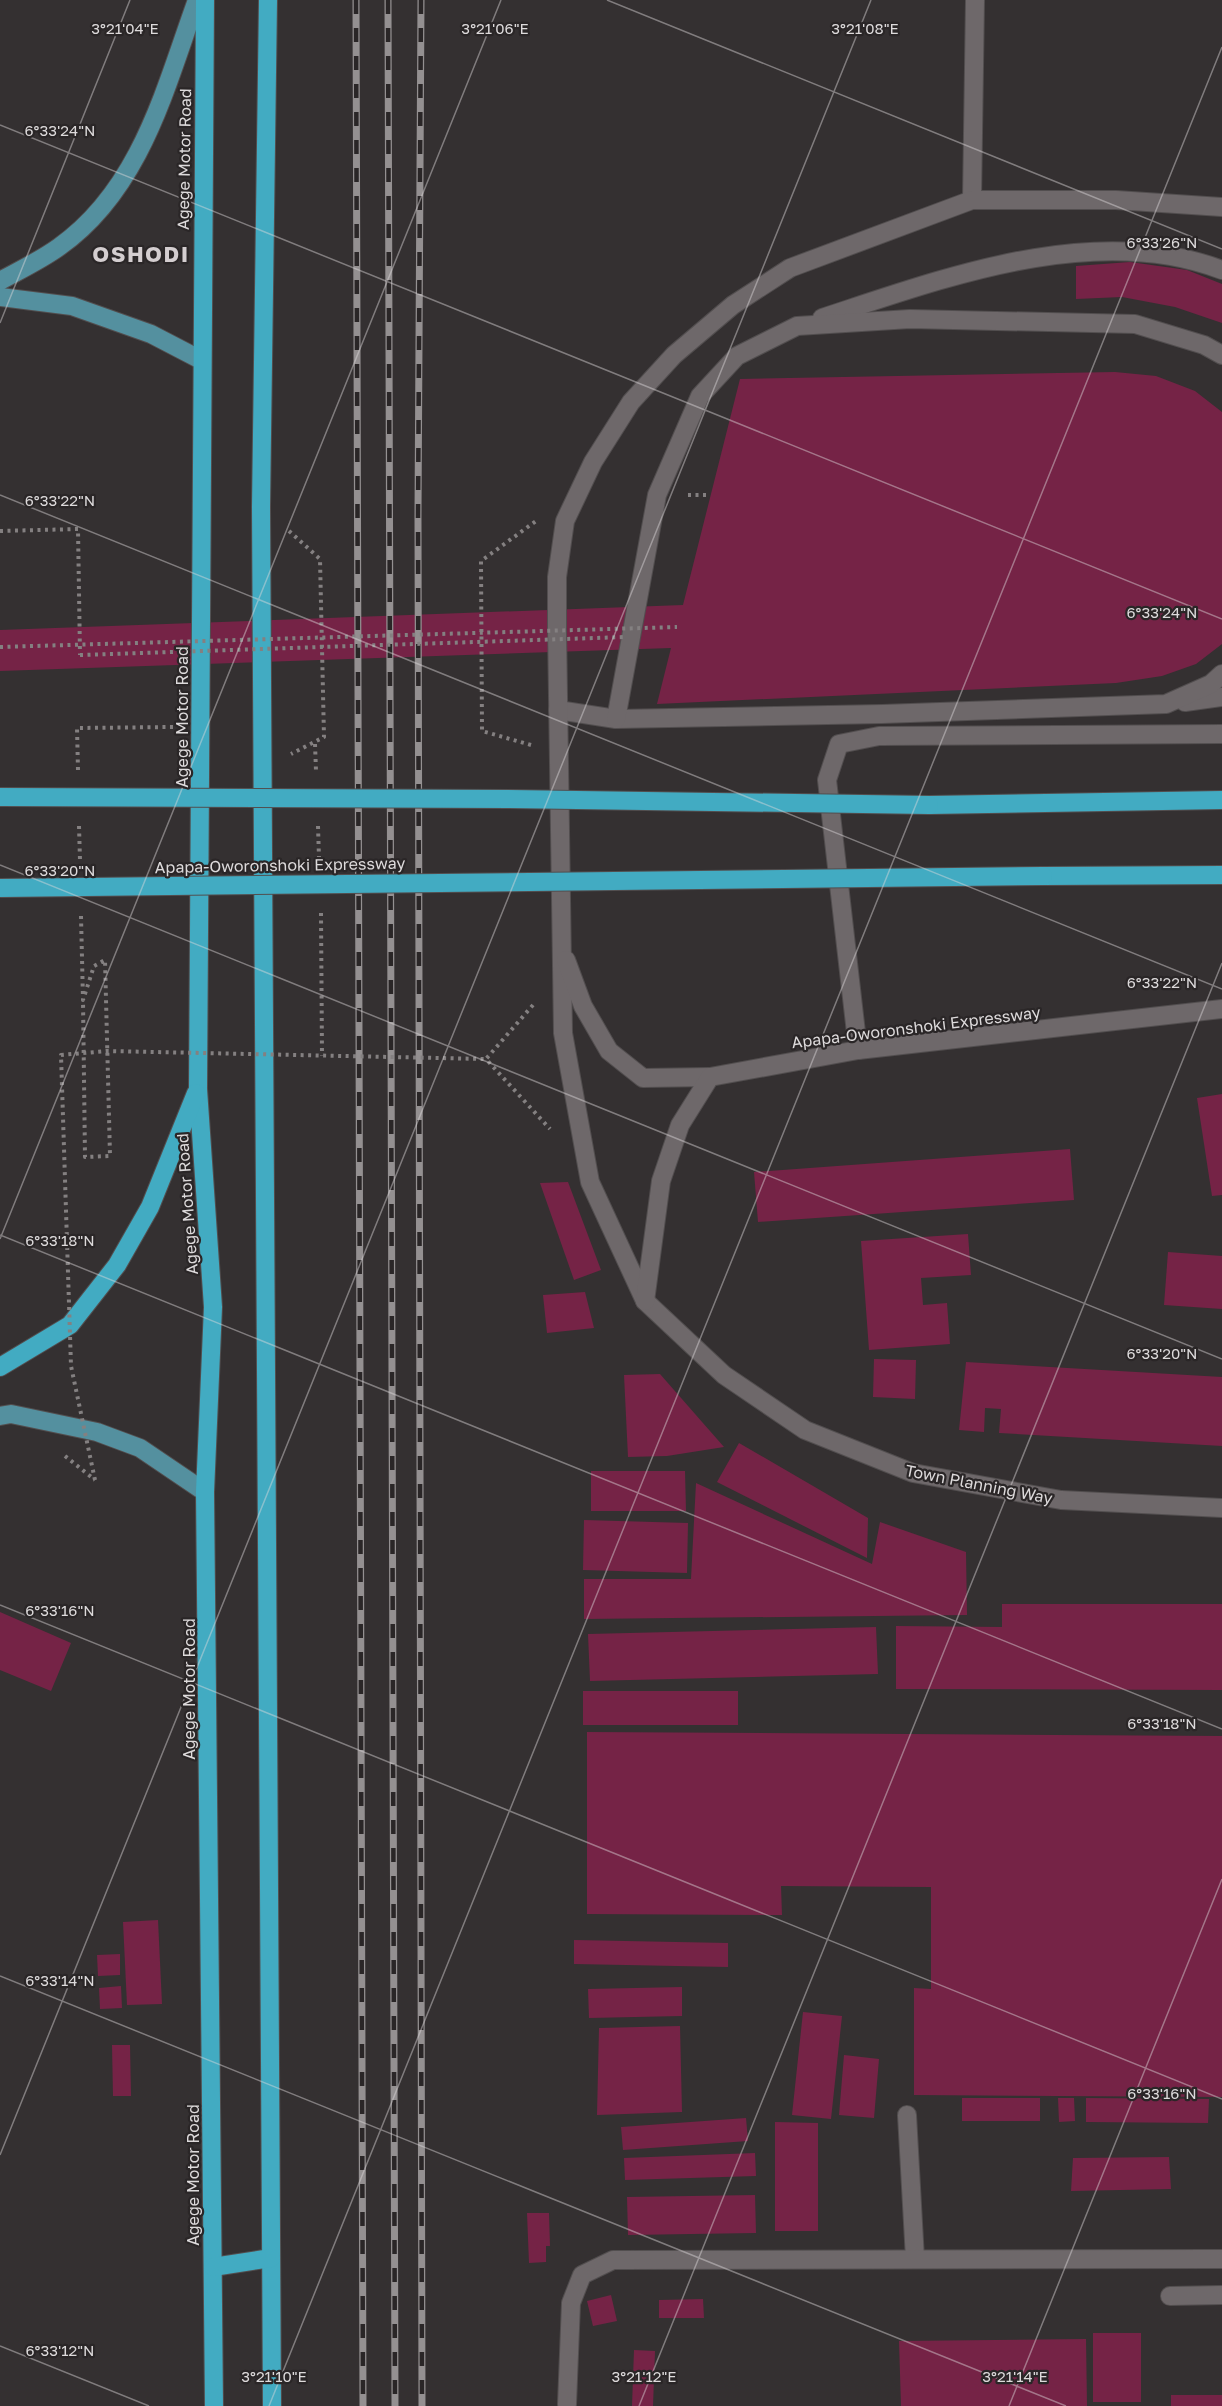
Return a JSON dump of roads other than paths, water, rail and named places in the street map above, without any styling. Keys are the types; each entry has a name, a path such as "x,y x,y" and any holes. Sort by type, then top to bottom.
{"highway":[{"name":"Agege Motor Road","path":"205,0 198,1089 213,1307 205,1492 214,2406"},
{"path":"268,0 261,507 272,2406"},
{"path":"0,797 509,799 929,805 1222,800"},
{"name":"Apapa-Oworonshoki Expressway","path":"0,888 1222,875"},
{"path":"0,1367 70,1325 117,1265 150,1207 198,1089"},
{"path":"213,2267 271,2258"}],"main road":[{"path":"0,281 60,246 109,200 144,143 197,0"},
{"path":"972,200 975,0"},
{"path":"645,1301 590,1182 562,1033 557,577 565,521 592,462 631,402 674,355 733,305 790,268 972,200 1116,200 1222,207"},
{"path":"616,719 657,495 700,396 737,356 797,326 926,284 1040,256 1115,251 1193,258 1222,270"},
{"path":"0,297 72,306 151,334 201,360"},
{"path":"797,326 910,319 1135,324 1204,345 1222,355"},
{"path":"1166,704 1211,684 1222,674"},
{"path":"558,710 616,719 894,714 1166,704 1222,697"},
{"path":"858,1050 827,780 839,744 879,736 1222,734"},
{"name":"Apapa-Oworonshoki Expressway","path":"561,947 583,1006 609,1051 644,1078 710,1077 858,1050 1222,1009"},
{"path":"645,1301 661,1181 680,1125 710,1077"},
{"name":"Town Planning Way","path":"645,1301 724,1375 805,1430 913,1473 1061,1500 1222,1508"},
{"path":"0,1416 11,1414 97,1432 140,1448 205,1492"},
{"path":"907,2115 915,2259"},
{"path":"567,2404 571,2303 582,2275 613,2260 1222,2259"},
{"path":"1170,2296 1222,2295"}],"railway":[{"path":"356,0 363,2406"},
{"path":"388,0 395,2406"},
{"path":"421,0 418,516 422,2406"}],"district":[{"name":"OSHODI","path":"141,254"}]}
